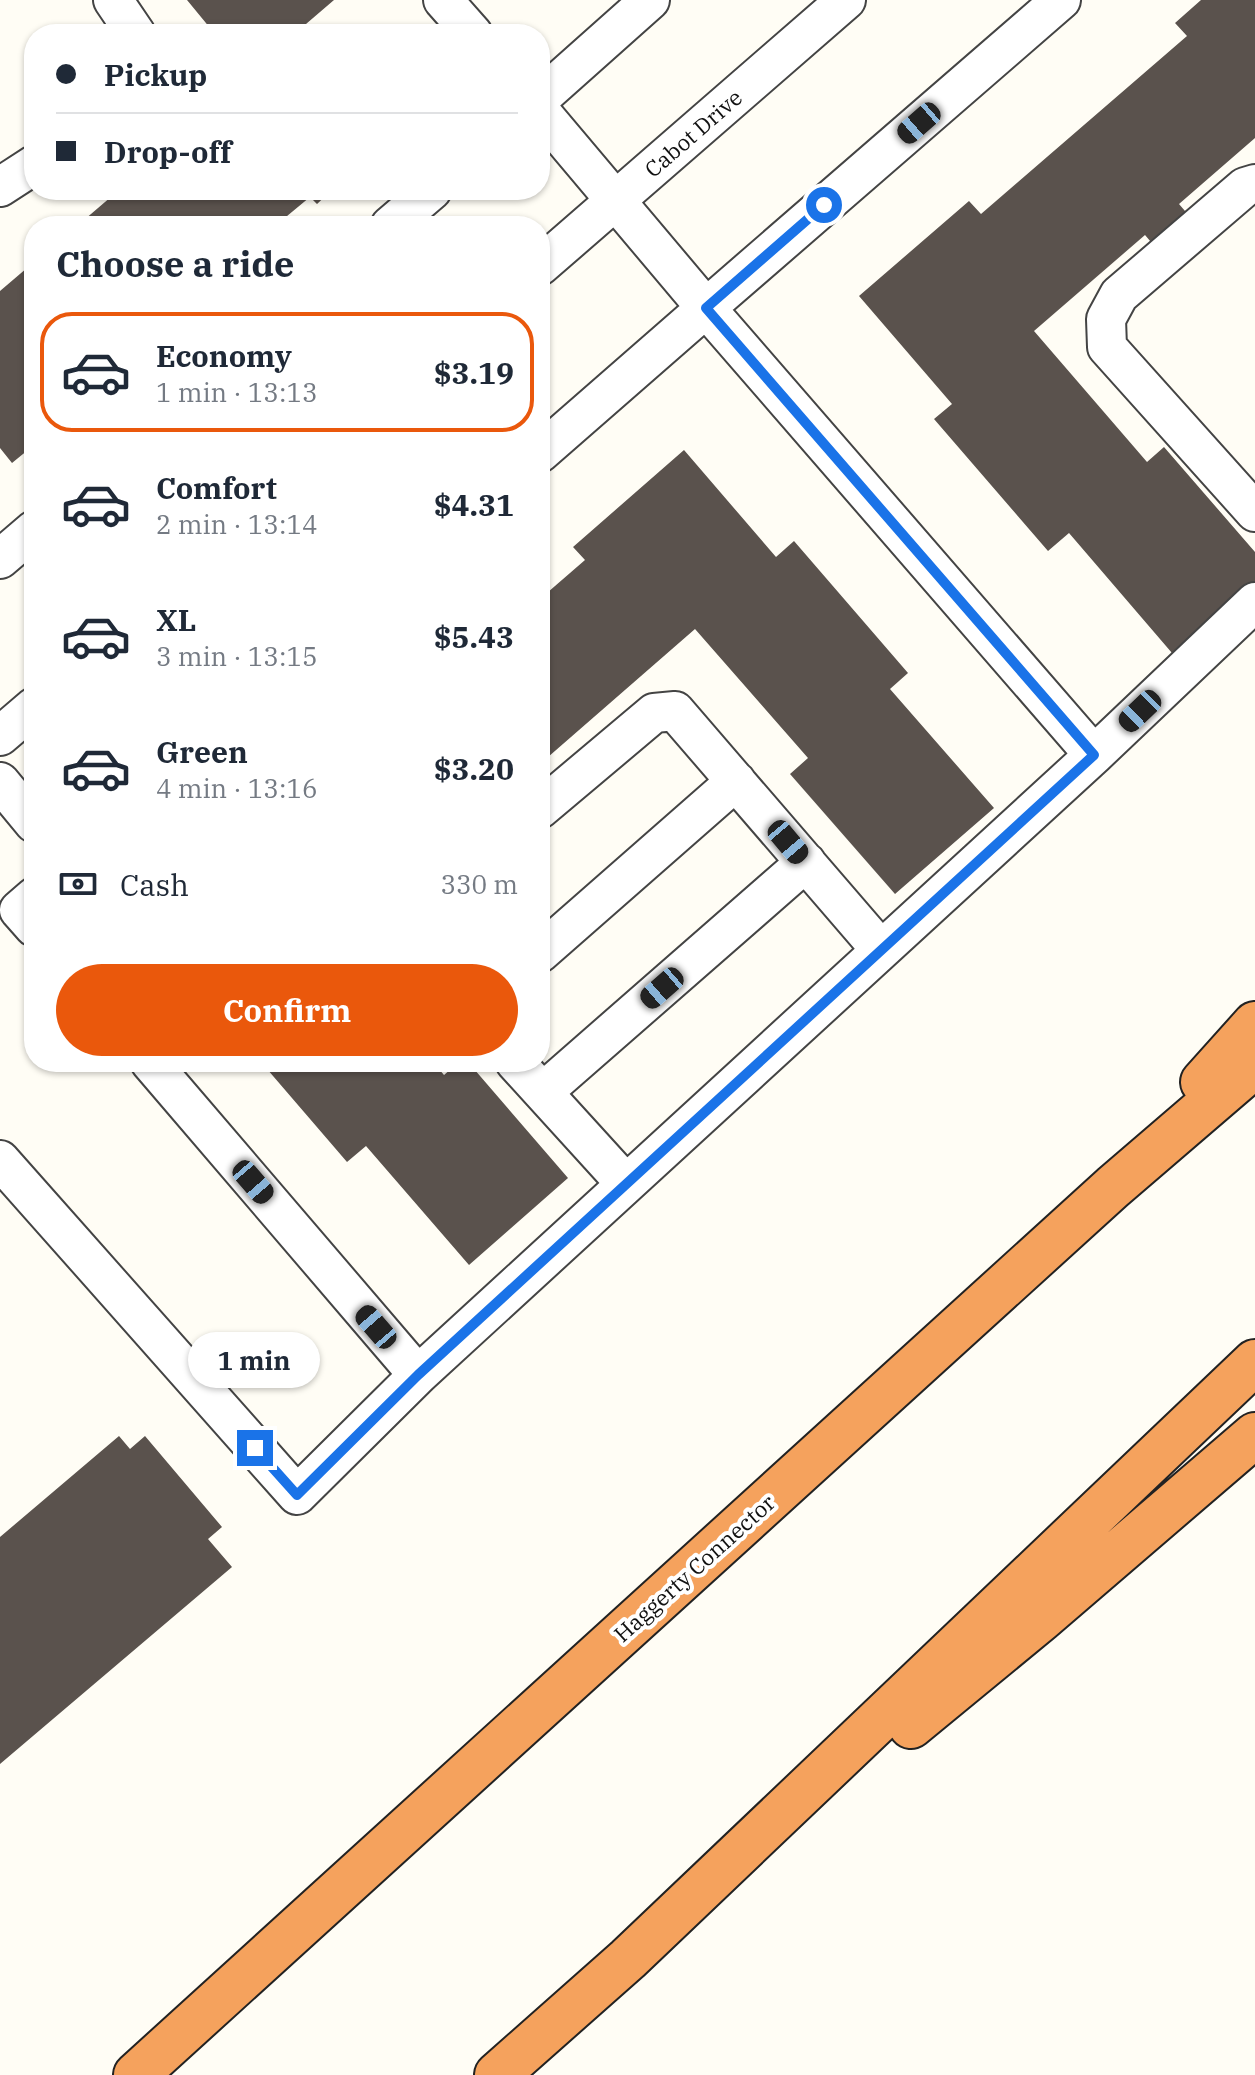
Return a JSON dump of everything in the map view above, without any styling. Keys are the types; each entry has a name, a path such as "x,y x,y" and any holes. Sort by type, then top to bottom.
{"highway":[{"path":"1113,1187 1255,1024"},
{"name":"Haggerty Connector","path":"136,2075 1113,1187 1255,1065"},
{"path":"628,1959 1255,1362"},
{"path":"497,2075 628,1959 1041,1619 1255,1435"}],"street":[{"path":"113,0 129,24"},
{"path":"443,0 464,24"},
{"path":"550,89 650,0"},
{"name":"Cabot Drive","path":"550,257 846,0"},
{"path":"550,444 1061,0"},
{"path":"550,122 706,308 1094,755"},
{"path":"0,187 24,171"},
{"path":"1255,184 1245,187 1119,295 1106,319 1107,347 1255,512"},
{"path":"402,216 420,200"},
{"path":"0,559 24,539"},
{"path":"0,1160 297,1495 418,1375 1094,755 1255,602"},
{"path":"550,801 654,713 675,711 881,950"},
{"path":"0,736 24,716"},
{"path":"550,944 736,781"},
{"path":"0,782 24,811"},
{"path":"543,1092 806,862"},
{"path":"159,1072 418,1375"},
{"path":"524,1072 626,1184"}],"building":[{"path":"187,0 334,0 306,24 207,24"},
{"path":"1201,0 1255,0 1255,138 1179,204 1191,218 1156,248 1145,235 1034,331 1147,462 1164,447 1255,552 1255,581 1172,653 1069,533 1048,551 934,419 952,404 859,296 969,201 981,214 1187,36 1175,23"},
{"path":"107,200 306,200 287,216 89,216"},
{"path":"24,271 24,453 12,463 0,448 0,291"},
{"path":"684,450 776,557 794,541 908,673 890,689 994,808 895,894 790,774 808,758 695,629 550,755 550,590 585,560 573,547"},
{"path":"270,1072 441,1072 444,1075 447,1072 477,1072 568,1178 469,1265 366,1146 347,1162"},
{"path":"119,1436 130,1449 145,1436 222,1527 208,1539 232,1567 0,1764 0,1537"}],"route":[{"path":"255,1448 297,1495 418,1375 1094,755 706,308 824,205"}]}
